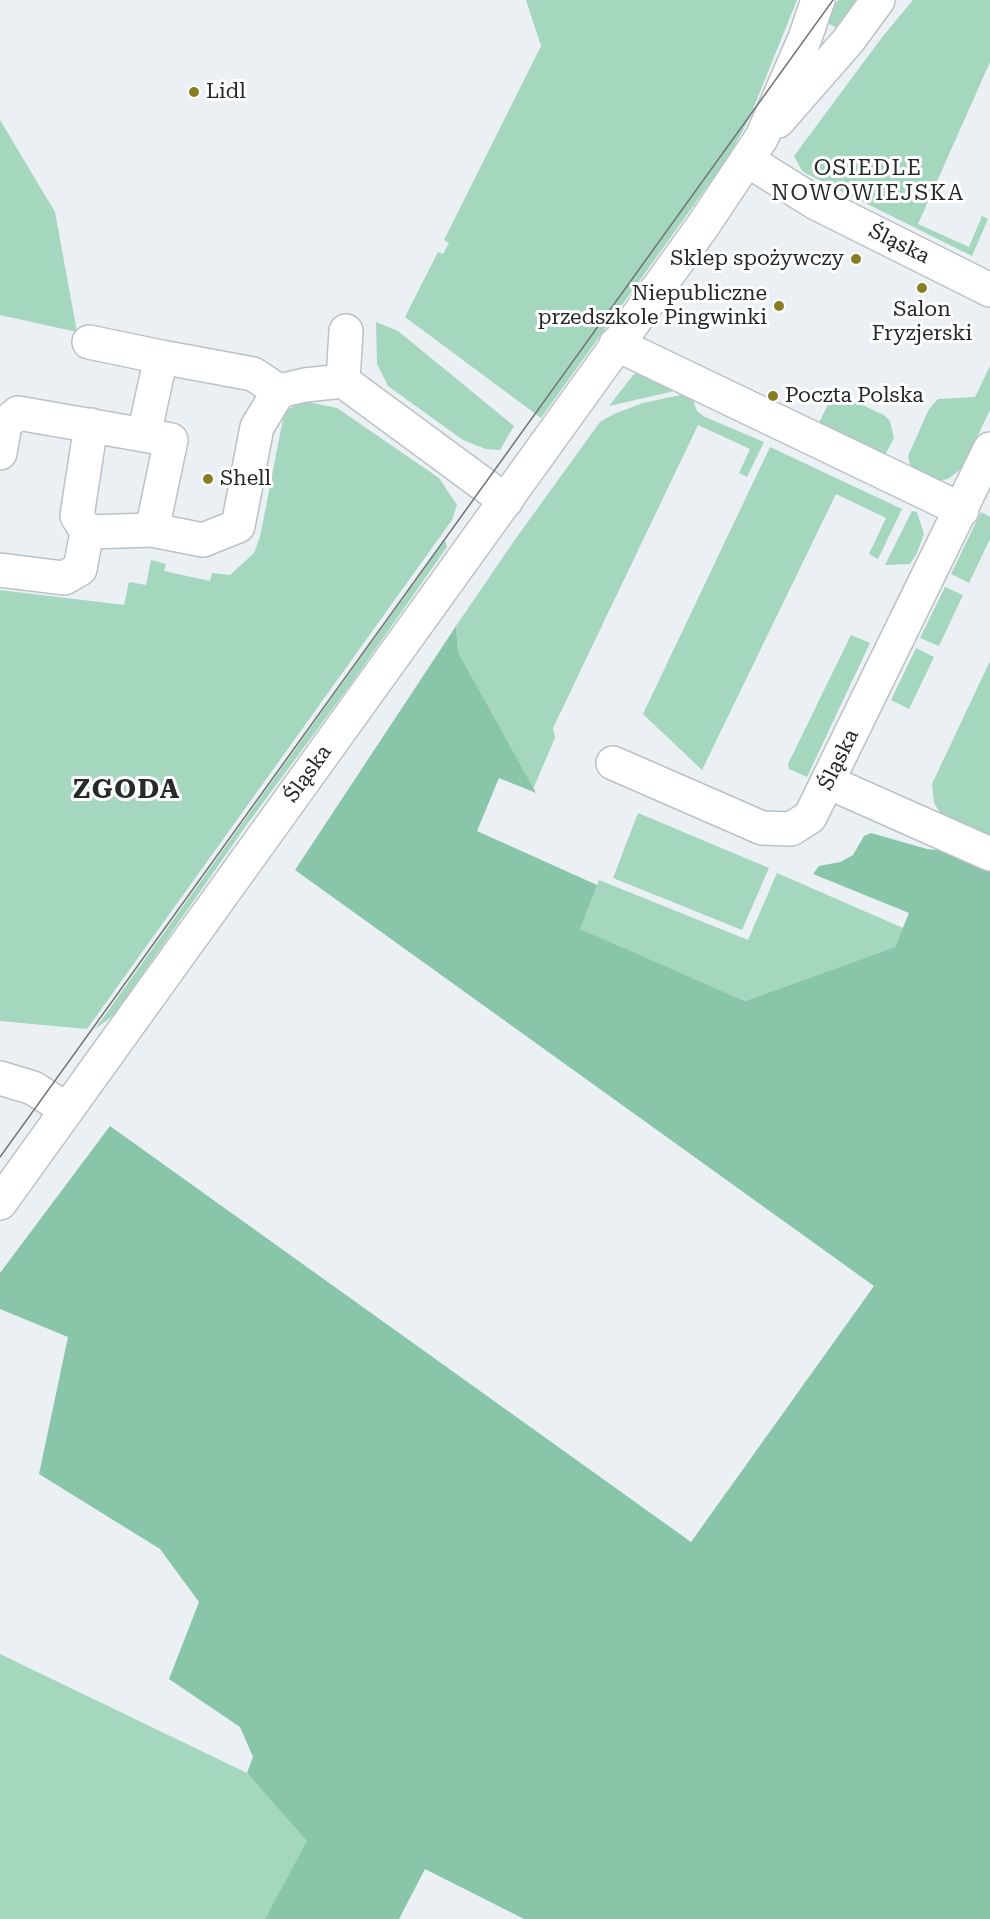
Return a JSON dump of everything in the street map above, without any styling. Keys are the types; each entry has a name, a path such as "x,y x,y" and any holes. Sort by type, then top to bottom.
{"street":[{"name":"Śląska","path":"0,1203 702,227 754,149 818,0"},
{"path":"754,149 797,101 878,0"},
{"name":"Śląska","path":"754,149 816,203 986,278"},
{"path":"343,381 346,331"},
{"path":"89,342 253,374 279,391"},
{"path":"616,344 962,510"},
{"path":"144,435 161,357"},
{"path":"87,532 152,530 204,540 238,526 256,428 279,391 305,384 343,381 506,501"},
{"path":"0,453 5,424 18,413 171,440 152,530"},
{"path":"0,570 64,578 80,569 87,532 77,516 91,425"},
{"name":"Śląska","path":"613,763 762,828 792,829 810,817 990,449"},
{"path":"828,782 990,854"},
{"path":"0,1078 33,1088 66,1109"}],"green space":[{"path":"526,0 797,0 749,119 729,156 541,418 405,317 438,252 443,254 449,243 444,240 541,46"},
{"path":"838,0 859,0 840,27 835,27 827,23 827,15"},
{"path":"913,0 990,0 990,62 918,224 969,247 982,216 988,219 972,256 807,174 802,171 794,156 883,36"},
{"path":"0,120 55,212 77,332 0,315"},
{"path":"376,322 398,331 514,426 500,450 486,449 463,440 388,386 377,364"},
{"path":"990,366 990,410 962,468 948,479 930,482 911,468 908,456 929,409 938,399 975,397"},
{"path":"639,373 679,390 609,406 634,374"},
{"path":"834,392 884,415 890,421 894,438 885,455 817,427"},
{"path":"685,394 692,398 697,411 705,417 764,442 747,477 739,473 750,449 698,425 553,728 555,738 533,789 458,652 456,626 600,422 643,403"},
{"path":"308,402 337,408 439,478 457,505 452,520 87,1029 0,1021 0,590 124,605 129,582 146,585 151,560 166,564 164,571 210,581 212,573 230,575 254,553 260,537 283,419 288,410 297,404"},
{"path":"770,447 902,509 878,559 869,554 886,518 836,494 702,770 643,714"},
{"path":"912,511 917,512 924,534 917,553 910,564 885,565"},
{"path":"981,512 990,517 990,539 969,583 951,574"},
{"path":"445,540 447,547 353,681 245,827 114,1015 95,1029"},
{"path":"945,587 963,595 939,646 920,638"},
{"path":"456,626 458,652 536,793 499,778 477,831 597,885 580,929 745,1001 895,947 909,913 813,874 819,866 840,862 853,855 864,836 871,833 927,849 937,850 939,845 990,867 990,1919 524,1919 425,1869 399,1919 265,1919 307,1841 247,1773 253,1757 240,1727 169,1679 199,1602 160,1549 39,1474 68,1337 0,1309 0,1273 110,1126 691,1542 874,1286 295,870"},
{"path":"851,635 870,643 807,777 789,769 788,764"},
{"path":"916,648 934,657 909,709 891,700"},
{"path":"990,661 990,845 946,822 934,803 932,784"},
{"path":"638,813 769,868 742,930 613,878"},
{"path":"777,873 903,928 895,947 745,1001 579,929 599,880 748,940"},
{"path":"0,1654 247,1773 308,1841 265,1919 0,1919"}],"tram line":[{"path":"0,1157 833,0"}],"place":[{"name":"Lidl","path":"194,92"},
{"name":"Sklep spożywczy","path":"856,259"},
{"name":"Salon Fryzjerski","path":"922,288"},
{"name":"Niepubliczne przedszkole Pingwinki","path":"779,306"},
{"name":"Poczta Polska","path":"773,396"},
{"name":"Shell","path":"208,479"}],"district":[{"name":"OSIEDLE NOWOWIEJSKA","path":"868,182"},
{"name":"ZGODA","path":"127,790"}]}
